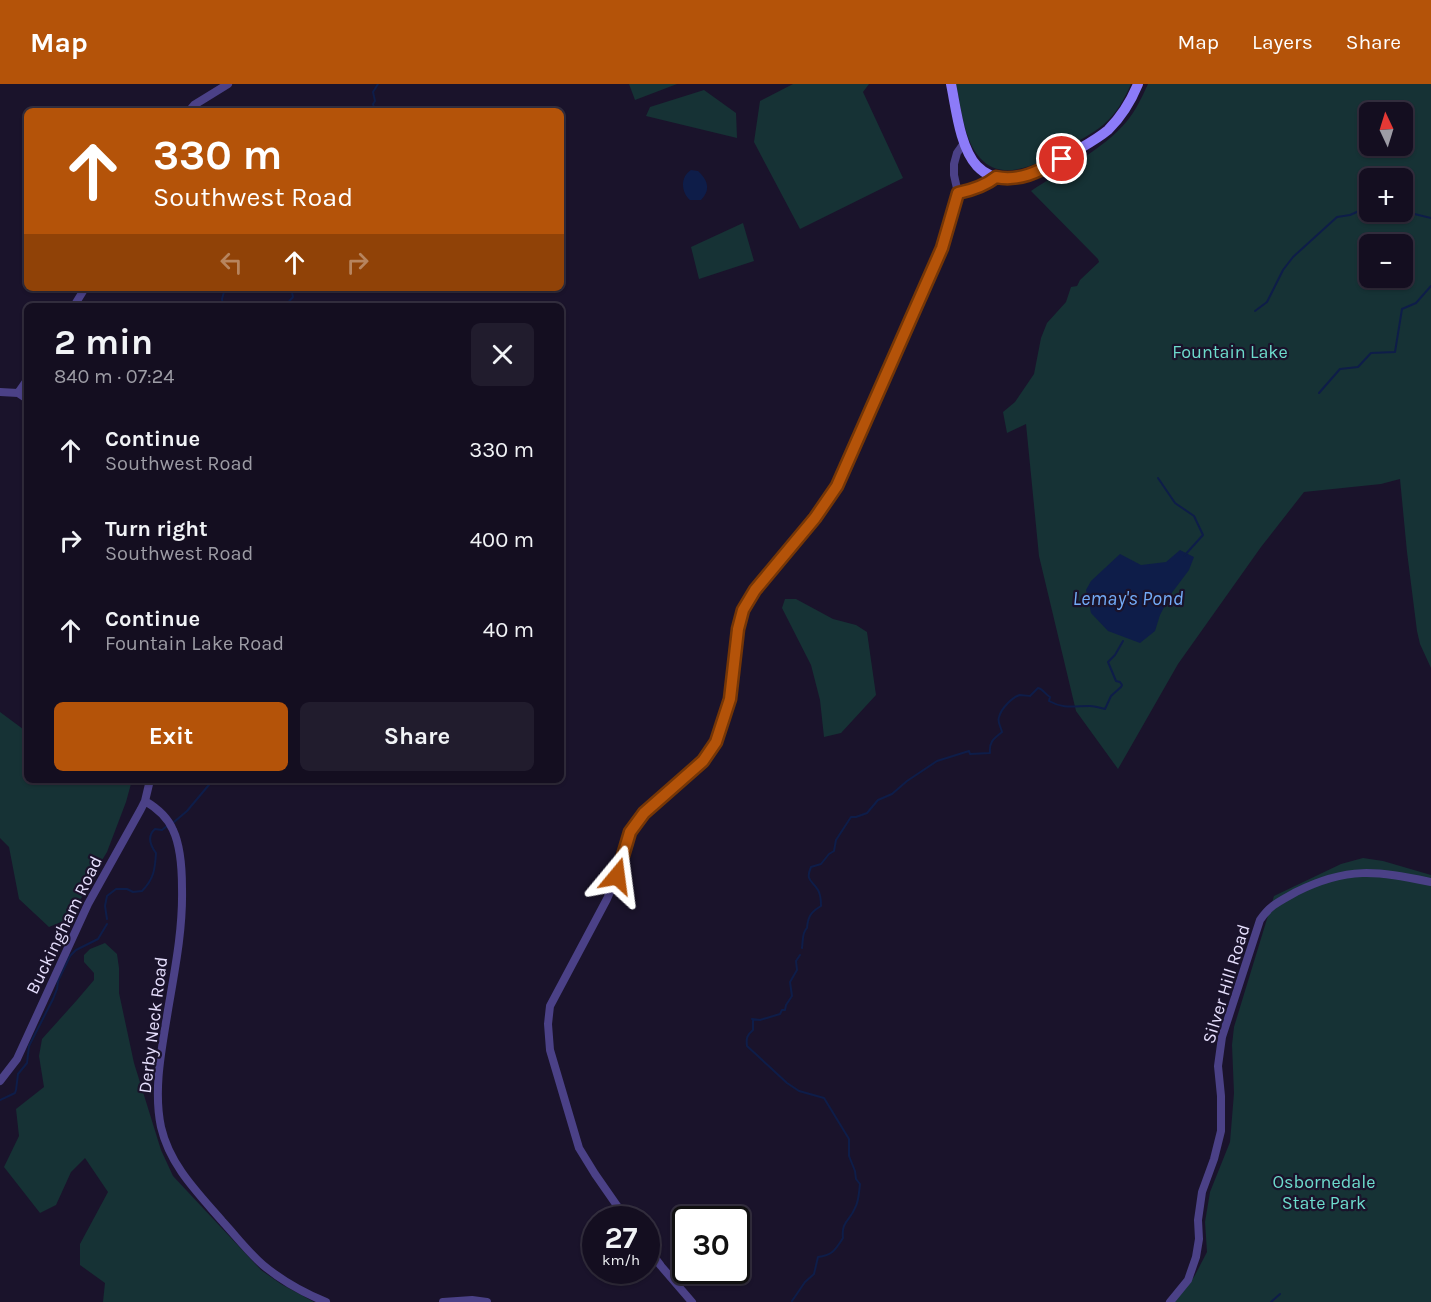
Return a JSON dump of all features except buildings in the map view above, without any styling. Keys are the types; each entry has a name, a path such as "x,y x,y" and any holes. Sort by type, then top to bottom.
{"main road":[{"path":"951,84 964,143 970,157 987,173 996,177 1013,179 1032,174 1062,159 1108,130 1129,102 1138,84"}],"street":[{"path":"192,108 228,84"},
{"path":"617,1206 579,1148 549,1050 550,1006 607,899 617,876 630,832 644,813 703,761 716,742 730,699 738,629 743,610 755,590 815,518 837,486 942,248 958,193 954,164 957,153 964,143"},
{"path":"958,193 970,190 996,177"},
{"path":"18,393 24,384"},
{"path":"0,392 18,393 24,397"},
{"name":"Buckingham Road","path":"0,1081 17,1059 88,904 145,801 149,783"},
{"name":"Derby Neck Road","path":"145,801 159,810 172,828 179,846 182,874 179,945 159,1080 158,1103 163,1135 173,1160 183,1176 256,1257 286,1281 326,1302"},
{"name":"Silver Hill Road","path":"1170,1302 1188,1280 1197,1257 1198,1220 1202,1192 1221,1131 1218,1066 1222,1037 1260,920 1267,909 1311,885 1349,874 1375,873 1431,882"},
{"path":"660,1266 692,1302"},
{"path":"443,1302 472,1300 487,1302"}],"green space":[{"path":"629,84 677,84 635,100"},
{"path":"793,84 869,84 863,92 903,178 800,229 754,142 760,101"},
{"path":"956,84 1131,84 1116,111 1099,128 1035,164 1024,168 1000,170 980,158 970,142"},
{"name":"Fountain Lake","path":"1148,84 1431,84 1431,668 1417,631 1400,479 1381,484 1304,492 1261,547 1178,664 1118,769 1076,711 1039,556 1026,424 1007,433 1003,412 1015,402 1034,374 1041,338 1047,323 1066,302 1071,287 1077,286 1080,280 1099,262 1031,191 1106,141 1127,121"},
{"path":"704,90 736,113 737,138 646,116 650,107"},
{"path":"743,223 754,261 699,279 691,247"},
{"path":"785,599 796,599 833,619 856,625 867,632 876,695 841,733 824,737 820,700 811,665 782,608"},
{"path":"0,712 24,730 24,783 131,783 107,852 88,883 73,917 49,927 19,899 9,847 0,838"},
{"name":"Osbornedale State Park","path":"1363,858 1383,861 1431,875 1431,1302 1173,1302 1194,1277 1207,1252 1205,1222 1210,1192 1230,1142 1234,1093 1232,1045 1234,1027 1274,896 1341,864"},
{"path":"105,943 117,954 119,993 134,1063 161,1150 173,1176 261,1270 314,1302 103,1302 105,1283 80,1265 80,1244 108,1192 85,1158 71,1172 56,1205 40,1213 4,1167 19,1136 16,1109 44,1087 39,1056 42,1039 94,980 94,973 84,962 84,955 90,949"}],"water":[{"path":"691,170 698,171 706,181 706,193 701,200 690,200 685,193 683,180"},
{"name":"Lemay's Pond","path":"1180,550 1194,557 1189,570 1171,594 1155,631 1140,643 1108,631 1091,613 1086,590 1091,581 1120,554 1141,565 1166,562"}],"waterway":[{"path":"374,108 373,92 378,84"},
{"path":"1255,311 1267,302 1283,270 1293,257 1337,217 1359,211"},
{"path":"1413,214 1431,218"},
{"path":"1319,393 1340,369 1358,367 1371,353 1395,352 1402,309 1416,303 1431,286"},
{"path":"223,303 224,291"},
{"path":"288,303 293,297 292,291"},
{"path":"1158,478 1175,503 1194,516 1203,535 1184,556"},
{"path":"802,948 803,934 809,917 821,906 819,892 810,880 809,872 811,867 821,864 834,851 836,840 851,817 867,813 878,800 892,794 937,761 969,751 970,754 990,753 992,741 1002,732 998,721 1000,714 1017,696 1030,696 1038,688 1050,697 1049,701 1059,705 1092,706 1105,709 1111,696 1122,685 1116,681 1108,662 1123,641"},
{"path":"174,822 187,811 210,783"},
{"path":"107,919 105,906 107,896 116,889 142,891 149,882 154,869 156,853 150,838 155,829 162,830 167,826"},
{"path":"0,1100 15,1093 18,1074 27,1063 29,1046 53,999 58,981 70,956 76,950 98,939 107,924"},
{"path":"792,1301 805,1282 814,1274 818,1257 833,1251 843,1238 845,1224 857,1202 860,1184 856,1179 849,1156 849,1139 824,1098 799,1091 787,1083 747,1046 747,1037 753,1030 752,1019 760,1020 780,1014 782,1010 785,1010 792,996 790,982 797,970 796,961 800,955"},
{"path":"1271,1302 1280,1294"}],"route":[{"path":"617,876 630,832 644,813 703,761 716,742 730,699 738,629 743,610 755,590 815,518 837,486 942,248 958,193 970,190 996,177 1013,179 1032,174 1062,159"}]}
